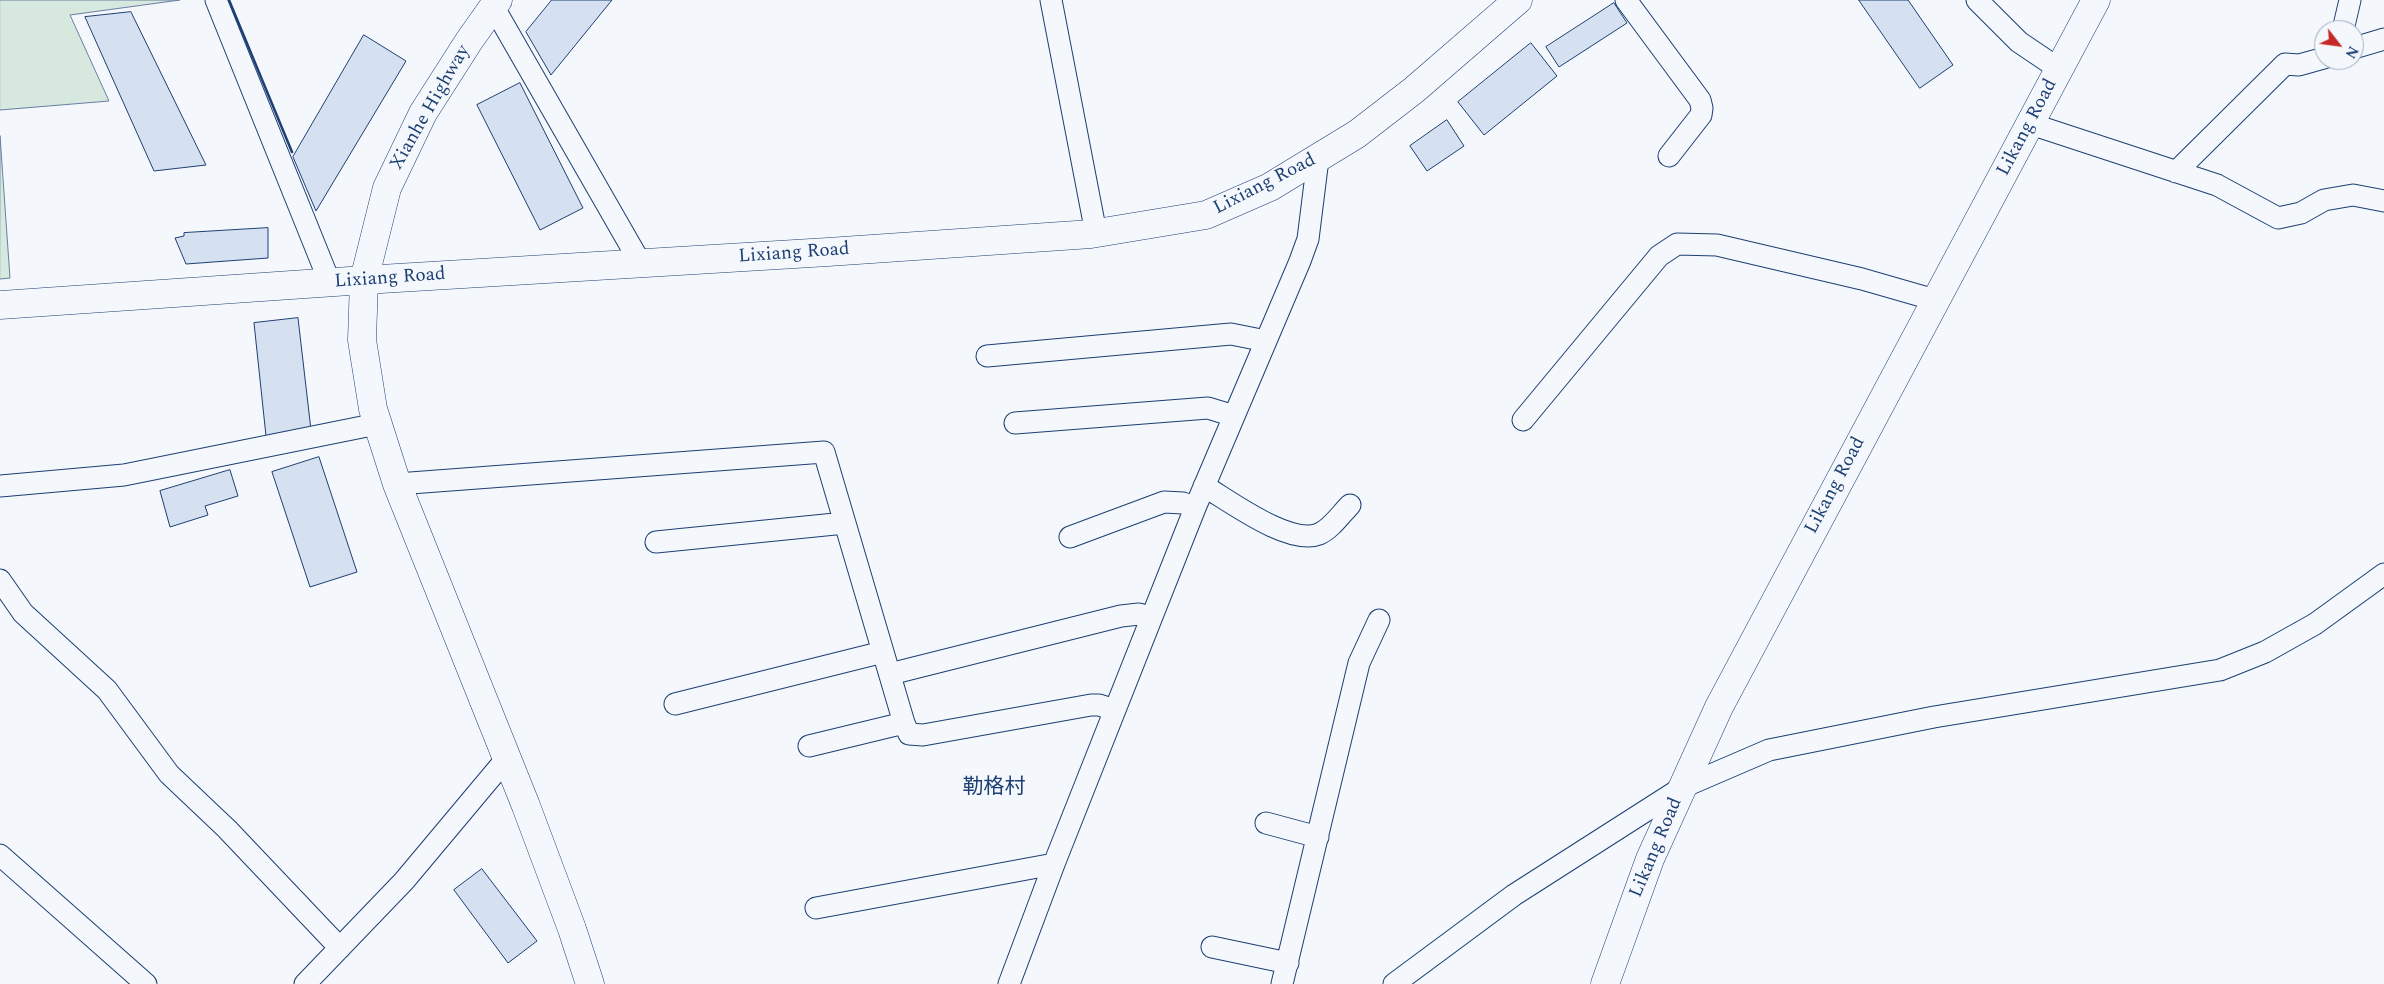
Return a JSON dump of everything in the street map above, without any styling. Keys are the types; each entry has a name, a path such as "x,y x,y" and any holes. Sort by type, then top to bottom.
{"main road":[{"name":"Lixiang Road","path":"0,305 1096,234 1206,215 1270,187 1357,134 1414,90 1518,0"},
{"name":"Likang Road","path":"1605,984 1650,859 1718,707 2096,0"},
{"name":"Xianhe Highway","path":"495,3 423,113 387,188 364,280 362,340 366,375 377,424 397,484 507,758 572,929 590,984"}],"street":[{"path":"216,0 330,283"},
{"path":"1051,0 1096,234"},
{"path":"1626,0 1700,100 1702,115 1669,156"},
{"path":"1977,0 2019,42 2059,69"},
{"path":"2345,20 2350,0"},
{"path":"495,3 641,264"},
{"path":"2364,45 2384,39"},
{"path":"2176,172 2285,64 2299,65 2314,61"},
{"path":"2030,124 2218,185 2278,218 2302,213 2324,200 2353,195 2384,200"},
{"path":"1009,984 1054,864 1195,508 1308,239 1318,159"},
{"path":"1523,420 1659,256 1677,244 1717,245 1862,279 1935,300"},
{"path":"987,356 1231,334 1266,341"},
{"path":"1015,423 1208,408 1234,416"},
{"path":"0,486 124,474 377,424"},
{"path":"397,484 824,452 904,723 910,734 918,736 1099,704 1115,710"},
{"path":"1204,486 1279,530 1306,537 1321,533 1350,504"},
{"path":"1070,537 1164,502 1183,503 1195,508"},
{"path":"656,542 845,523"},
{"path":"1394,984 1521,890 1683,787 1769,750 1944,716 2220,670 2265,652 2315,624 2384,574"},
{"path":"0,580 24,613 106,690 169,774 227,829 340,948"},
{"path":"890,674 1121,616 1139,614 1152,618"},
{"path":"1282,984 1359,663 1379,620"},
{"path":"675,704 883,652"},
{"path":"809,746 904,723"},
{"path":"305,984 404,881 507,758"},
{"path":"1266,823 1318,837"},
{"path":"0,854 146,984"},
{"path":"816,908 1054,864"},
{"path":"1212,947 1288,963"}],"shaded area":[{"path":"0,0 180,0 70,15 109,101 0,110"},
{"path":"0,136 10,278 0,279"}],"building":[{"path":"552,0 612,0 551,75 526,32"},
{"path":"1859,0 1908,0 1953,65 1920,88"},
{"path":"1614,3 1627,23 1559,67 1546,47"},
{"path":"131,12 206,165 154,171 85,17"},
{"path":"364,35 406,61 316,211 293,157"},
{"path":"1531,43 1557,76 1484,135 1458,102"},
{"path":"520,83 583,208 540,230 477,105"},
{"path":"1447,120 1464,146 1427,171 1410,146"},
{"path":"268,228 268,258 186,264 175,238 184,236 184,233"},
{"path":"298,318 311,430 266,436 254,323"},
{"path":"319,457 357,572 310,587 272,472"},
{"path":"230,470 238,496 205,506 208,515 170,527 160,491"},
{"path":"482,869 537,941 508,963 454,890"}],"wall":[{"path":"229,0 292,152"}],"district":[{"name":"勒格村","path":"994,789"}]}
